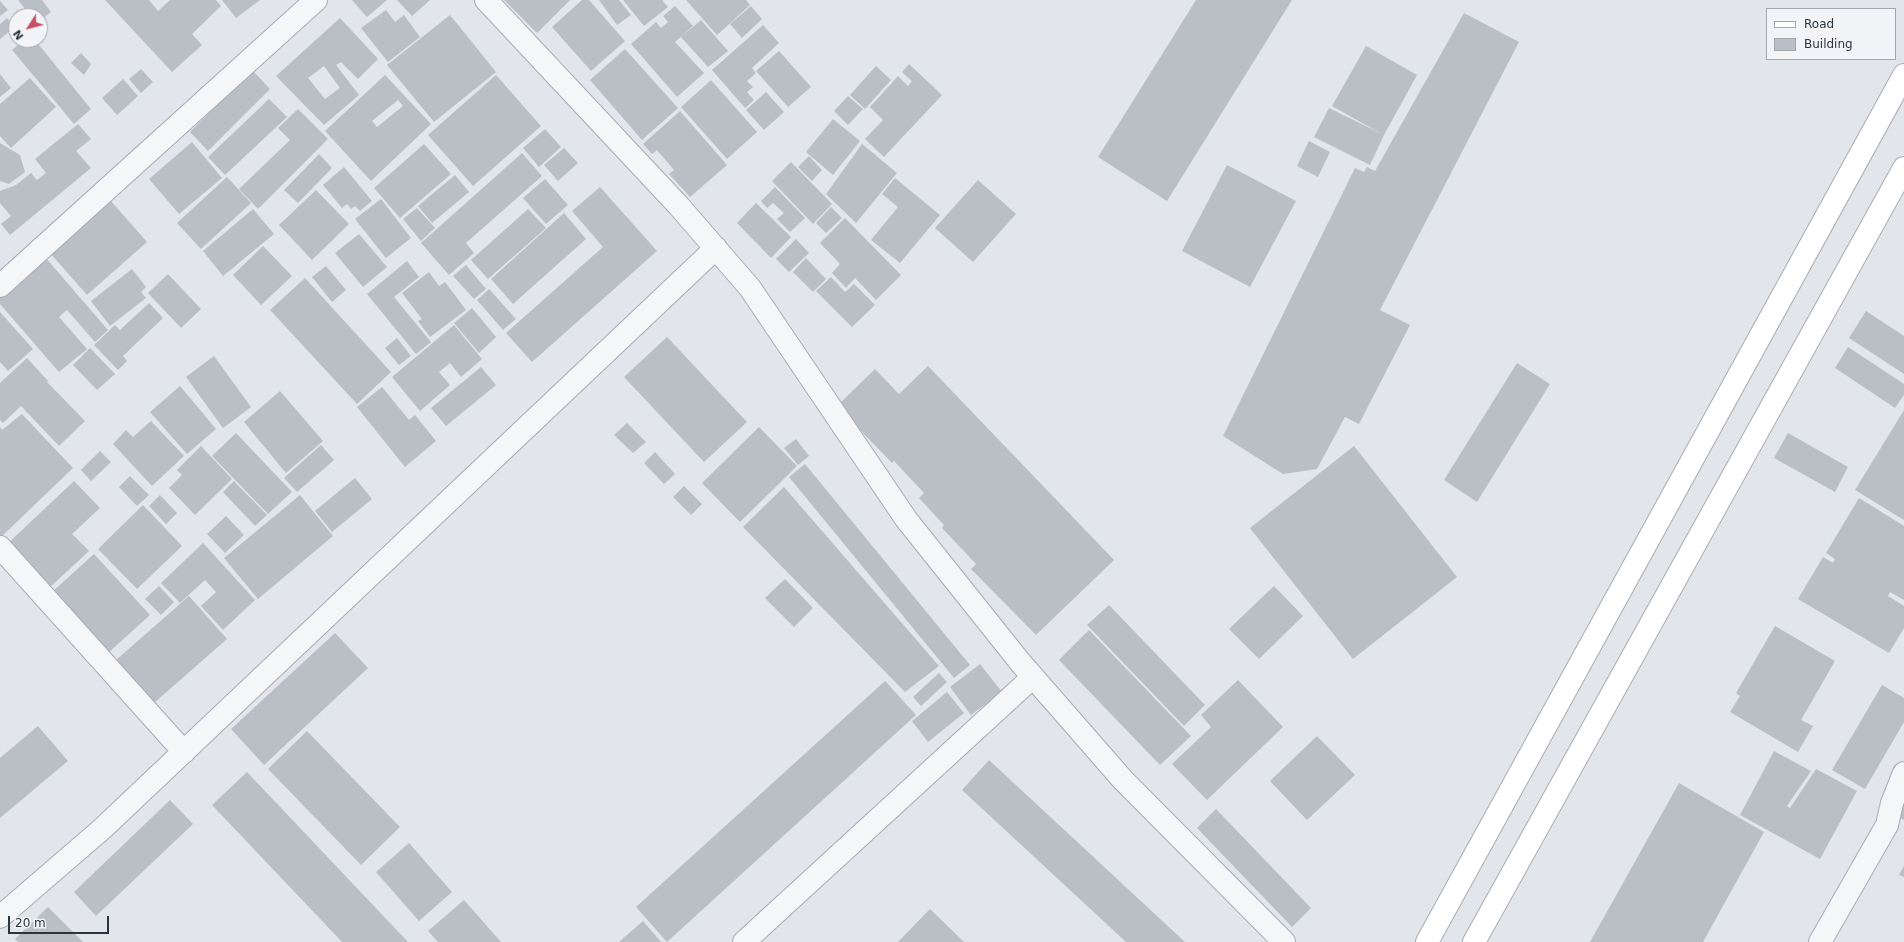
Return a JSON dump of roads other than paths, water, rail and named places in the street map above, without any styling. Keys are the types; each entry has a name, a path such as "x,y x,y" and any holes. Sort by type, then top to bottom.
{"main road":[{"path":"1427,942 1904,75"},
{"path":"1474,942 1904,168"}],"street":[{"path":"0,286 316,0"},
{"path":"486,0 716,248 750,288 906,519 1033,677 1123,780 1284,942"},
{"path":"0,917 102,829 716,248"},
{"path":"0,547 184,752"},
{"path":"744,942 1033,677"},
{"path":"1820,942 1888,825 1892,803 1904,773"}]}
